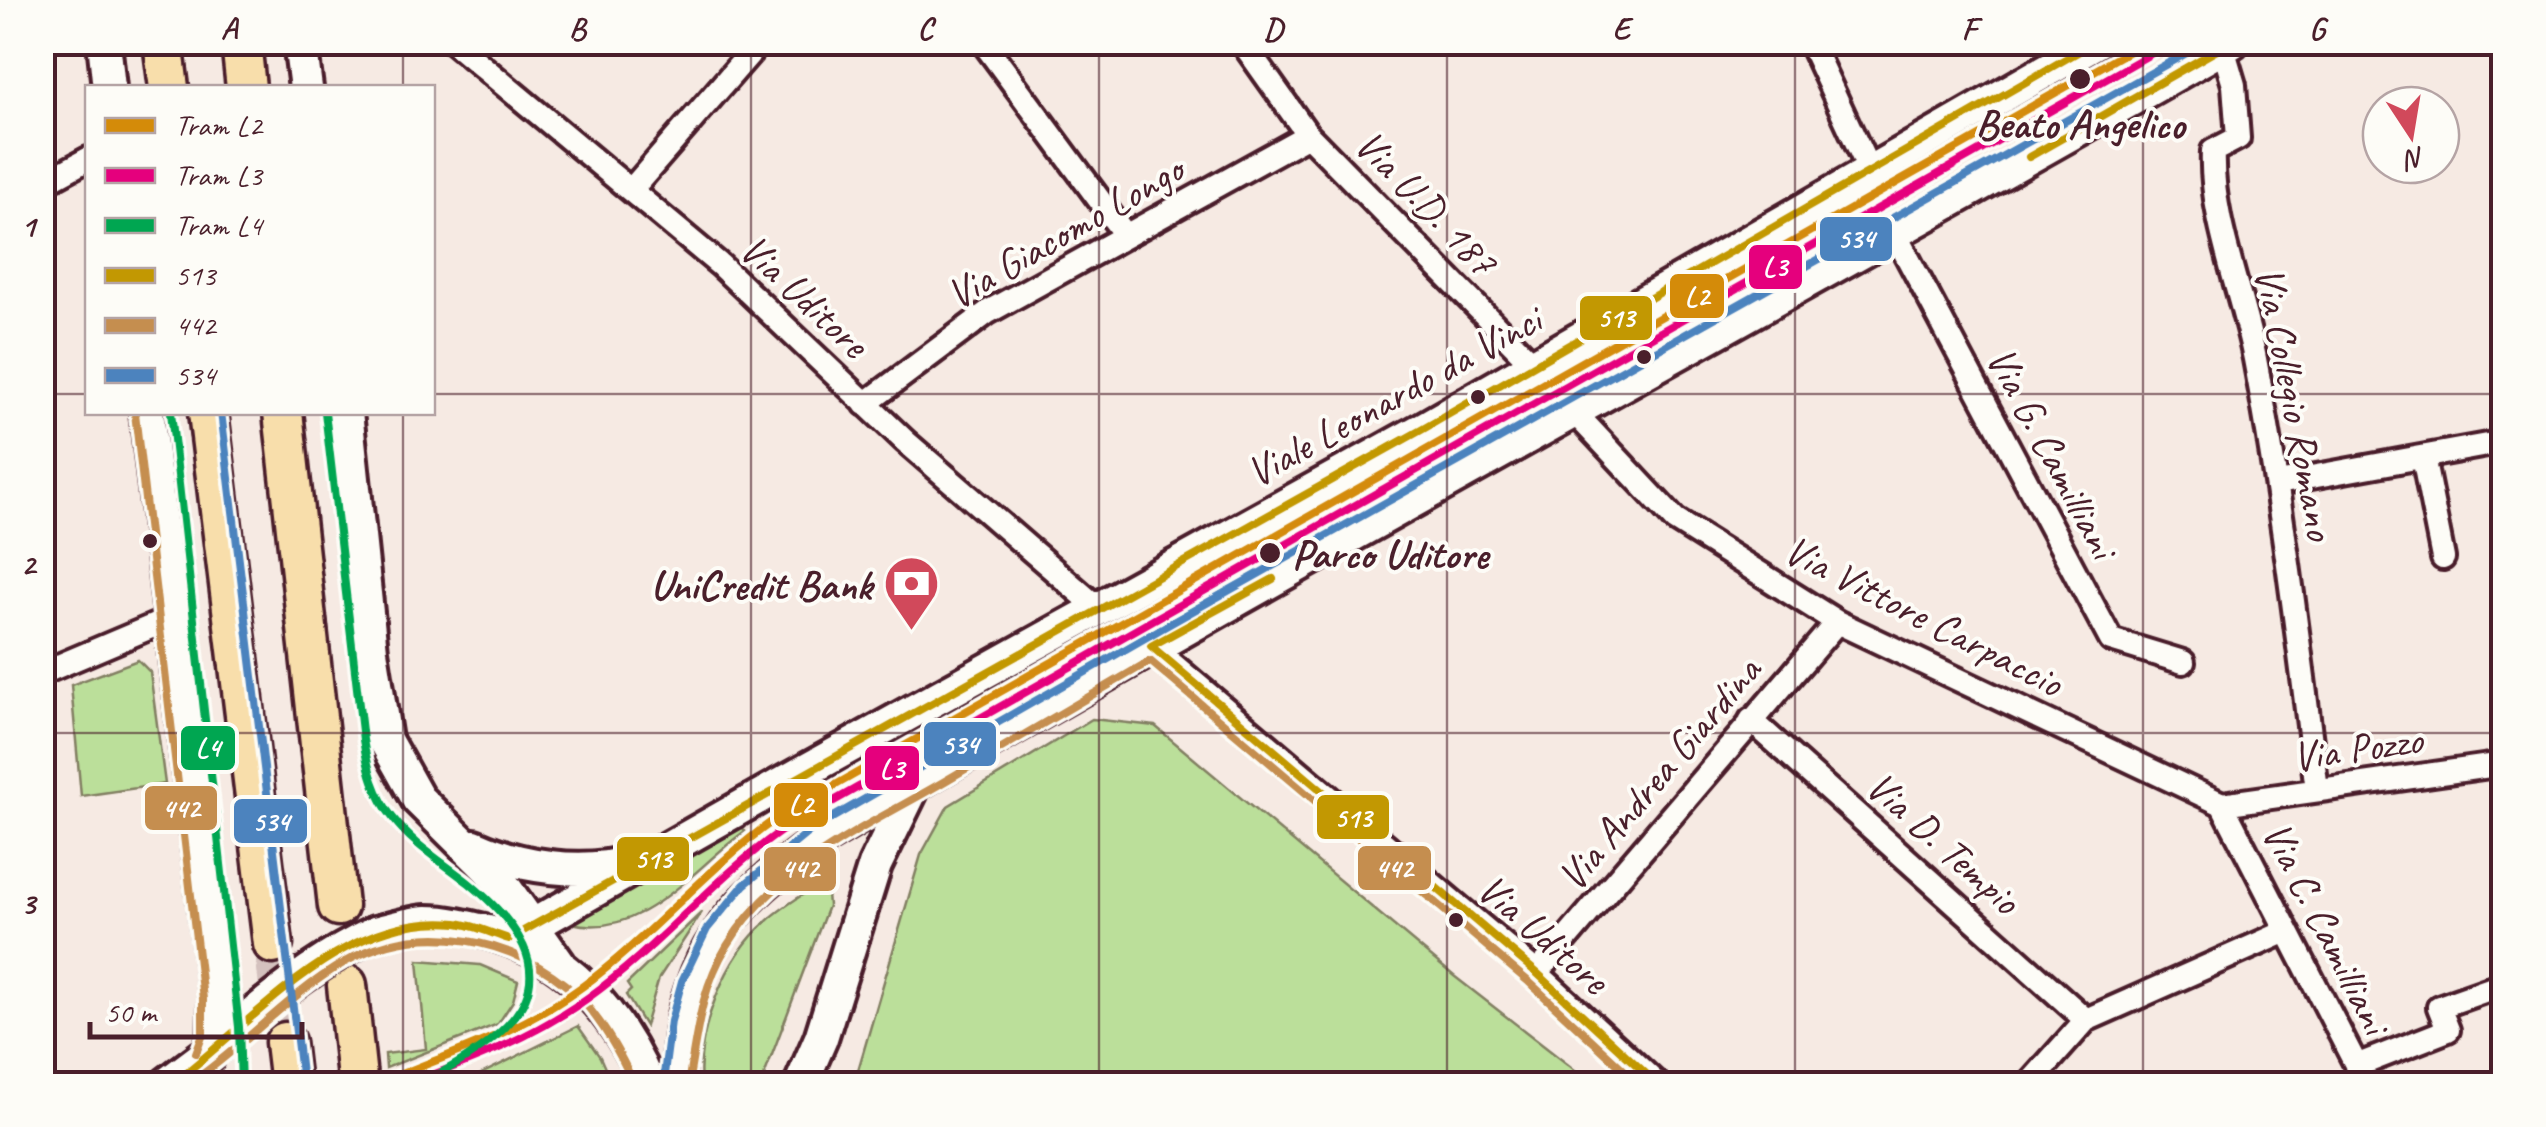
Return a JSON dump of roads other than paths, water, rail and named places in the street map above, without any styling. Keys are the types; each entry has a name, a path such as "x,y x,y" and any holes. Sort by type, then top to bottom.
{"main road":[{"path":"163,42 169,85"},
{"path":"241,42 246,85"},
{"path":"208,415 273,944"},
{"path":"282,415 338,906"},
{"path":"347,985 357,1078"},
{"path":"285,1042 290,1084"}],"street":[{"path":"104,42 109,85"},
{"path":"300,42 306,85"},
{"name":"Via Uditore","path":"453,42 720,265 865,404 1099,609"},
{"path":"631,190 751,52 753,42"},
{"path":"983,42 1126,236"},
{"name":"Via U.D. 187","path":"1242,42 1308,135 1534,365"},
{"path":"1810,42 1870,172"},
{"name":"Viale Leonardo da Vinci","path":"659,854 1534,365 2096,42"},
{"path":"675,1084 684,1018 710,944 735,909 768,877 819,840 1151,646 2227,45"},
{"name":"Via Collegio Romano","path":"2227,45 2238,138 2213,151 2211,186 2246,313 2278,483 2318,790"},
{"name":"Via Giacomo Longo","path":"865,404 988,312 1308,135"},
{"path":"42,184 85,161"},
{"name":"Via G. Camilliani","path":"1894,232 2111,640 2184,662"},
{"name":"Via Vittore Carpaccio","path":"1575,412 1675,520 1837,622 2222,804"},
{"path":"147,415 216,998 215,1036 185,1075"},
{"path":"346,415 371,651 385,740 418,800 498,878 519,932 584,985 606,1011 648,1084"},
{"path":"2278,483 2498,444"},
{"path":"2423,457 2442,558"},
{"path":"42,673 172,618"},
{"name":"Via Andrea Giardina","path":"1537,973 1837,622"},
{"name":"Via Uditore","path":"1151,646 1537,973 1657,1084"},
{"name":"Via D. Tempio","path":"1752,720 2086,1020"},
{"name":"Via Pozzo","path":"2222,804 2504,764"},
{"path":"801,1084 821,1038 874,865 914,784"},
{"name":"Via C. Camilliani","path":"2222,804 2361,1075"},
{"path":"453,835 505,858 569,869 609,868 659,854"},
{"path":"185,1075 298,977 375,933 427,922 519,932 659,854"},
{"path":"2029,1084 2086,1020 2287,930"},
{"path":"2361,1075 2448,1030 2439,1007 2504,984"}],"tunnel":[{"path":"273,944 285,1042"}],"tram line":[{"name":"L2","path":"375,1084 482,1042 559,1002 608,967 774,820 2145,42"},
{"name":"L3","path":"408,1084 502,1047 568,1011 614,978 781,831 2152,53"},
{"name":"L4","path":"171,415 239,1027 241,1084"},
{"name":"L4","path":"325,415 363,740 373,781 401,828 504,916 524,946 530,973 526,998 511,1022 487,1043 420,1084"}],"place":[{"name":"Beato Angelico","path":"2080,79"},
{"name":"Parco Uditore","path":"1270,553"},
{"name":"UniCredit Bank","path":"911,633"}]}
